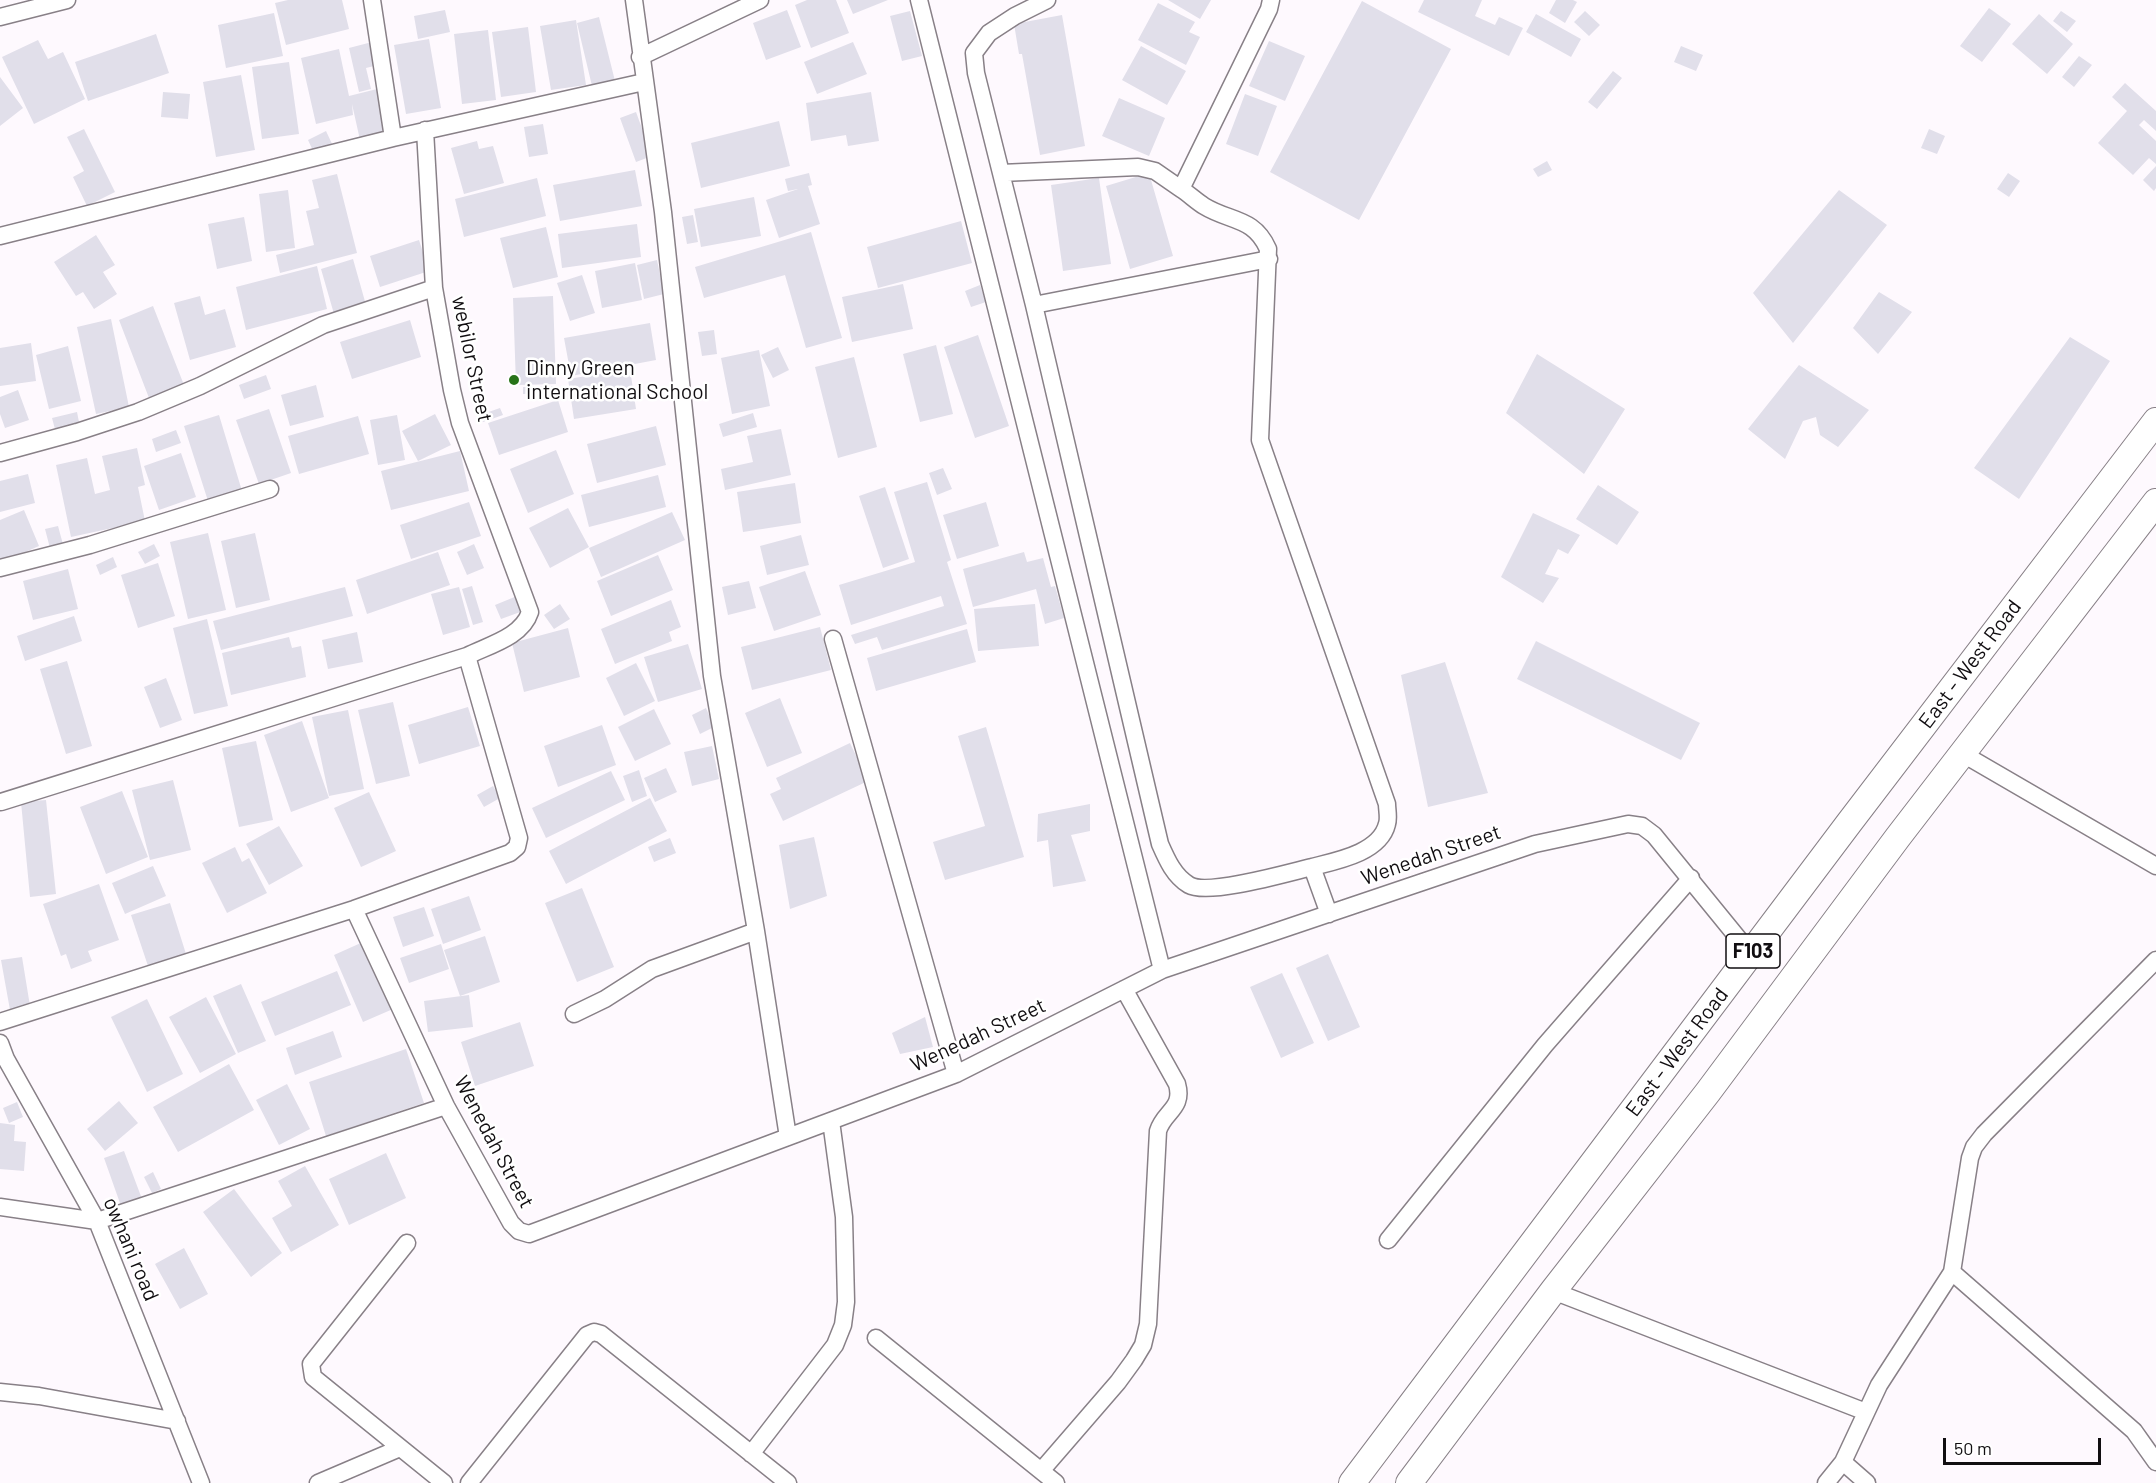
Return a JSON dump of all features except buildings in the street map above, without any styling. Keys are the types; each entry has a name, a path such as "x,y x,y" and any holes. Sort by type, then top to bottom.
{"main road":[{"name":"East - West Road","path":"1352,1483 2156,421"},
{"name":"F103","path":"1409,1483 1553,1291 1708,1092 1884,856 2156,502"}],"street":[{"path":"0,17 67,0"},
{"path":"372,0 393,138"},
{"path":"634,0 663,212 712,676 789,1137"},
{"path":"640,57 760,0"},
{"path":"919,0 1162,970"},
{"path":"1001,173 1138,167 1155,171 1205,206 1255,228 1263,236 1269,259 1260,440 1387,804 1387,824 1373,845 1349,858 1215,888 1191,886 1180,878 1168,863 1160,844 1034,305 1001,173 976,73 974,53 989,33 1015,16 1047,0"},
{"path":"1181,189 1269,9 1271,0"},
{"path":"0,236 425,130 644,82"},
{"name":"webilor Street","path":"425,130 435,288 452,390 460,423 530,612 527,621 519,630 467,656"},
{"path":"1034,305 1269,259"},
{"path":"0,453 138,412 200,386 323,325 435,288"},
{"path":"0,568 90,544 270,489"},
{"path":"833,639 956,1074"},
{"path":"0,802 467,656 519,838 517,847 510,853 354,909 0,1022"},
{"path":"1963,754 2156,866"},
{"name":"Wenedah Street","path":"354,909 446,1106 511,1223 519,1231 529,1234 956,1074 1162,970 1535,844 1628,824 1642,826 1654,835 1691,878 1751,954"},
{"path":"1312,867 1329,914"},
{"path":"1388,1240 1545,1045 1691,878"},
{"path":"574,1014 605,999 652,969 756,931"},
{"path":"1826,1483 1843,1462 1879,1385 1952,1272 1970,1158 1974,1147 1984,1134 2156,960"},
{"path":"1041,1471 1118,1382 1143,1345 1148,1324 1158,1131 1160,1123 1174,1108 1180,1095 1177,1084 1124,989"},
{"name":"owhani road","path":"0,1043 6,1059 97,1221 201,1483"},
{"path":"0,1207 97,1221 446,1106"},
{"path":"752,1454 835,1345 843,1325 846,1302 844,1218 831,1121"},
{"path":"407,1243 311,1364 311,1371 313,1377 444,1483"},
{"path":"1952,1272 2134,1431 2156,1462"},
{"path":"1553,1291 1866,1412"},
{"path":"469,1483 587,1335 594,1332 601,1334 788,1483"},
{"path":"876,1338 1056,1483"},
{"path":"0,1392 39,1396 177,1421"},
{"path":"318,1483 400,1448"},
{"path":"1843,1462 1867,1483"}],"place":[{"name":"Dinny Green international School","path":"514,380"}]}
